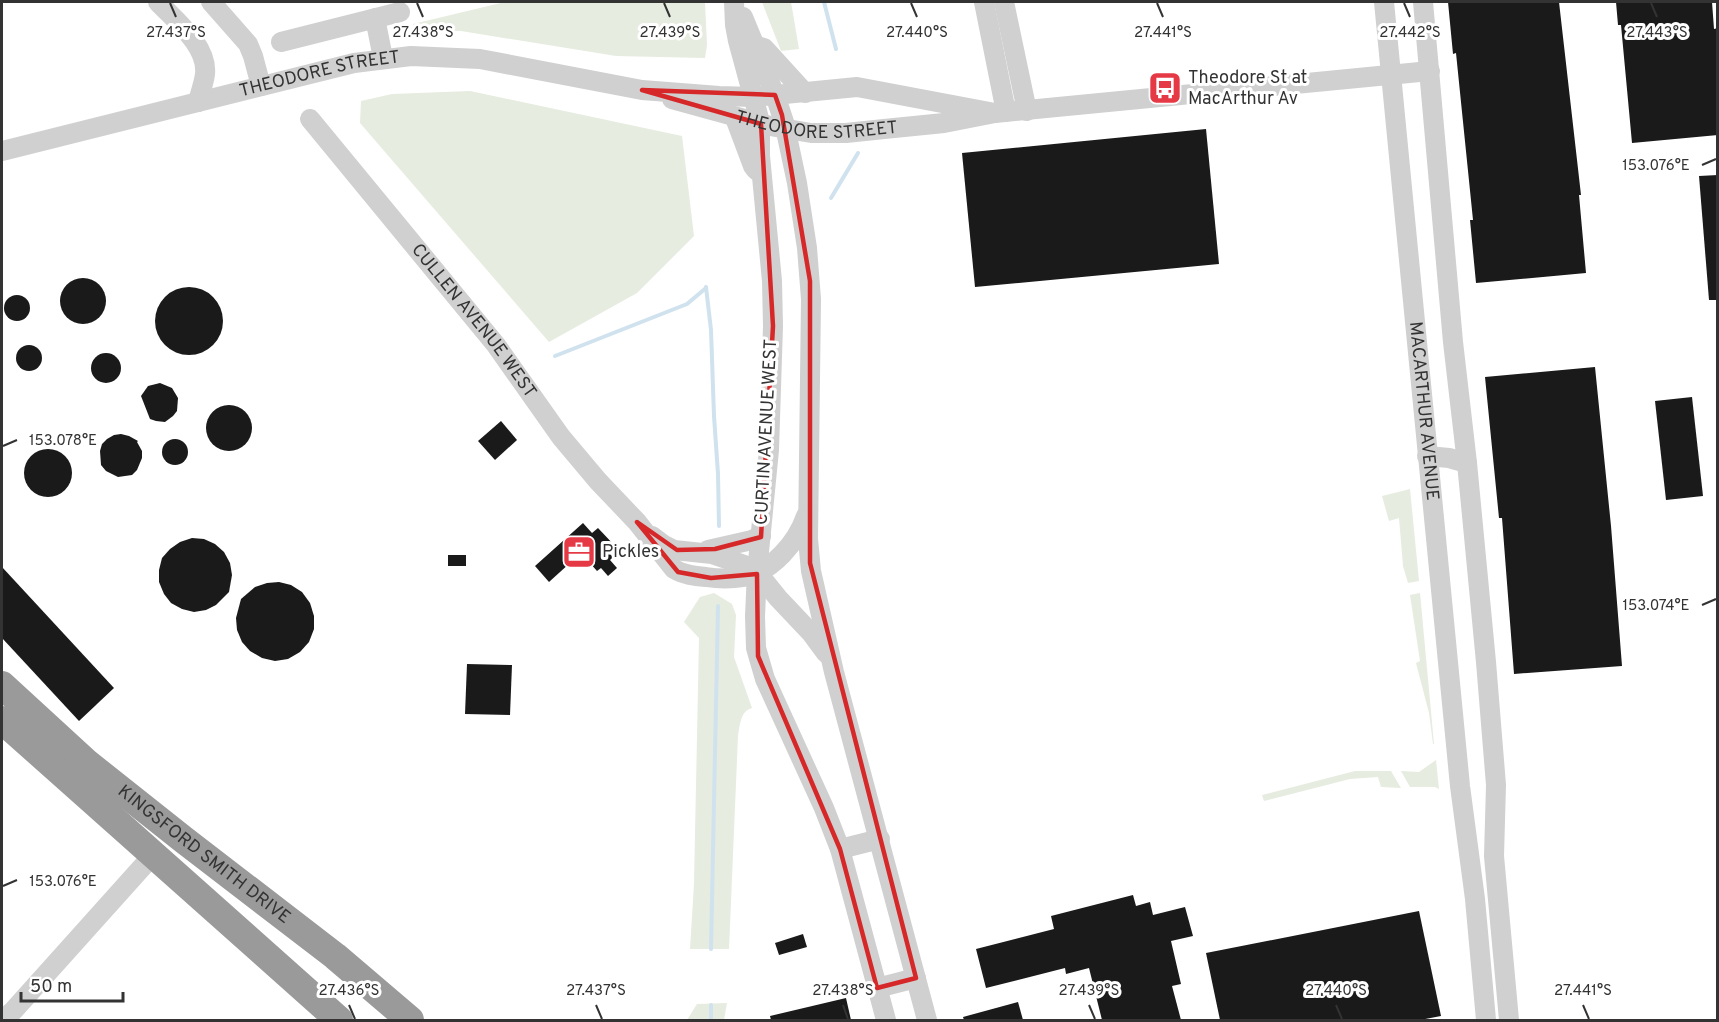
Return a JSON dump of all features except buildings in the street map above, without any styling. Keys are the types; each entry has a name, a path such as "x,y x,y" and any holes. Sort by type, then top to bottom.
{"highway":[{"name":"KINGSFORD SMITH DRIVE","path":"2,685 87,763 335,956 410,1020"},
{"name":"KINGSFORD SMITH DRIVE","path":"2,720 339,1020"}],"street":[{"path":"158,2 193,40 203,56 205,68 198,102"},
{"path":"211,2 248,45 261,86"},
{"name":"CURTIN AVENUE WEST","path":"734,2 745,21 786,129 807,248 812,299 808,548 810,563 834,672 927,1020"},
{"name":"CURTIN AVENUE WEST","path":"734,2 738,41 760,124 760,156 772,281 770,450 757,572 755,627 758,657 765,679 824,808 840,849 886,1020"},
{"path":"984,2 1000,113"},
{"path":"1004,2 1027,111"},
{"name":"MACARTHUR AVENUE","path":"1384,2 1427,456 1486,1020"},
{"name":"MACARTHUR AVENUE","path":"1423,2 1453,342 1487,674 1496,785 1494,856 1509,1020"},
{"path":"281,42 400,12"},
{"path":"375,18 383,58"},
{"path":"754,45 764,48 805,93"},
{"name":"THEODORE STREET","path":"2,151 354,63 411,56 480,58 642,90 735,118 811,133 846,133 944,123 1000,113 1430,71"},
{"name":"THEODORE STREET","path":"642,90 754,97 860,87 1000,113"},
{"path":"735,118 753,166 762,176"},
{"name":"CULLEN AVENUE WEST","path":"310,119 496,345 561,437 678,572 724,578 742,577 757,572 790,546 803,524 809,504"},
{"path":"1427,456 1452,458 1467,463"},
{"name":"CULLEN AVENUE WEST","path":"637,522 669,547 736,561 757,572 777,598 818,641 829,658 834,672"},
{"path":"690,551 715,549 761,536"},
{"path":"1464,820 1496,817"},
{"path":"840,849 880,839"},
{"path":"13,1017 153,855"},
{"path":"877,988 916,978"}],"highlighted area":[{"path":"642,90 775,95 782,115 810,281 810,563 916,978 877,988 840,849 758,656 757,574 711,578 678,572 637,522 677,550 715,549 761,537 773,326 761,124"}],"shaded area":[{"path":"505,2 705,2 707,45 705,58 616,56 461,31 416,30 413,24"},
{"path":"762,2 791,2 799,49 781,51"},
{"path":"470,91 682,136 694,236 637,293 549,342 360,123 361,101 392,94"},
{"path":"1410,489 1419,581 1408,583 1403,566 1399,518 1389,521 1382,496"},
{"path":"714,593 732,604 736,615 734,657 752,708 743,716 738,736 729,949 690,949 694,884 699,638 684,622 700,597"},
{"path":"1420,593 1434,744 1429,713 1416,663 1420,661 1410,595"},
{"path":"1436,760 1439,789 1410,787 1401,771 1419,772"},
{"path":"1355,771 1391,771 1401,788 1381,787 1378,777 1350,779 1264,801 1262,795"},
{"path":"727,1003 724,1020 687,1020 697,1004"}],"waterway":[{"path":"824,2 836,49"},
{"path":"831,198 858,153"},
{"path":"706,287 711,330 719,526"},
{"path":"555,356 687,304 706,288"},
{"path":"711,949 718,606"},
{"path":"711,1005 711,1020"}],"place":[{"name":"Theodore St at MacArthur Av","path":"1165,88"},
{"name":"Pickles","path":"579,552"}]}
